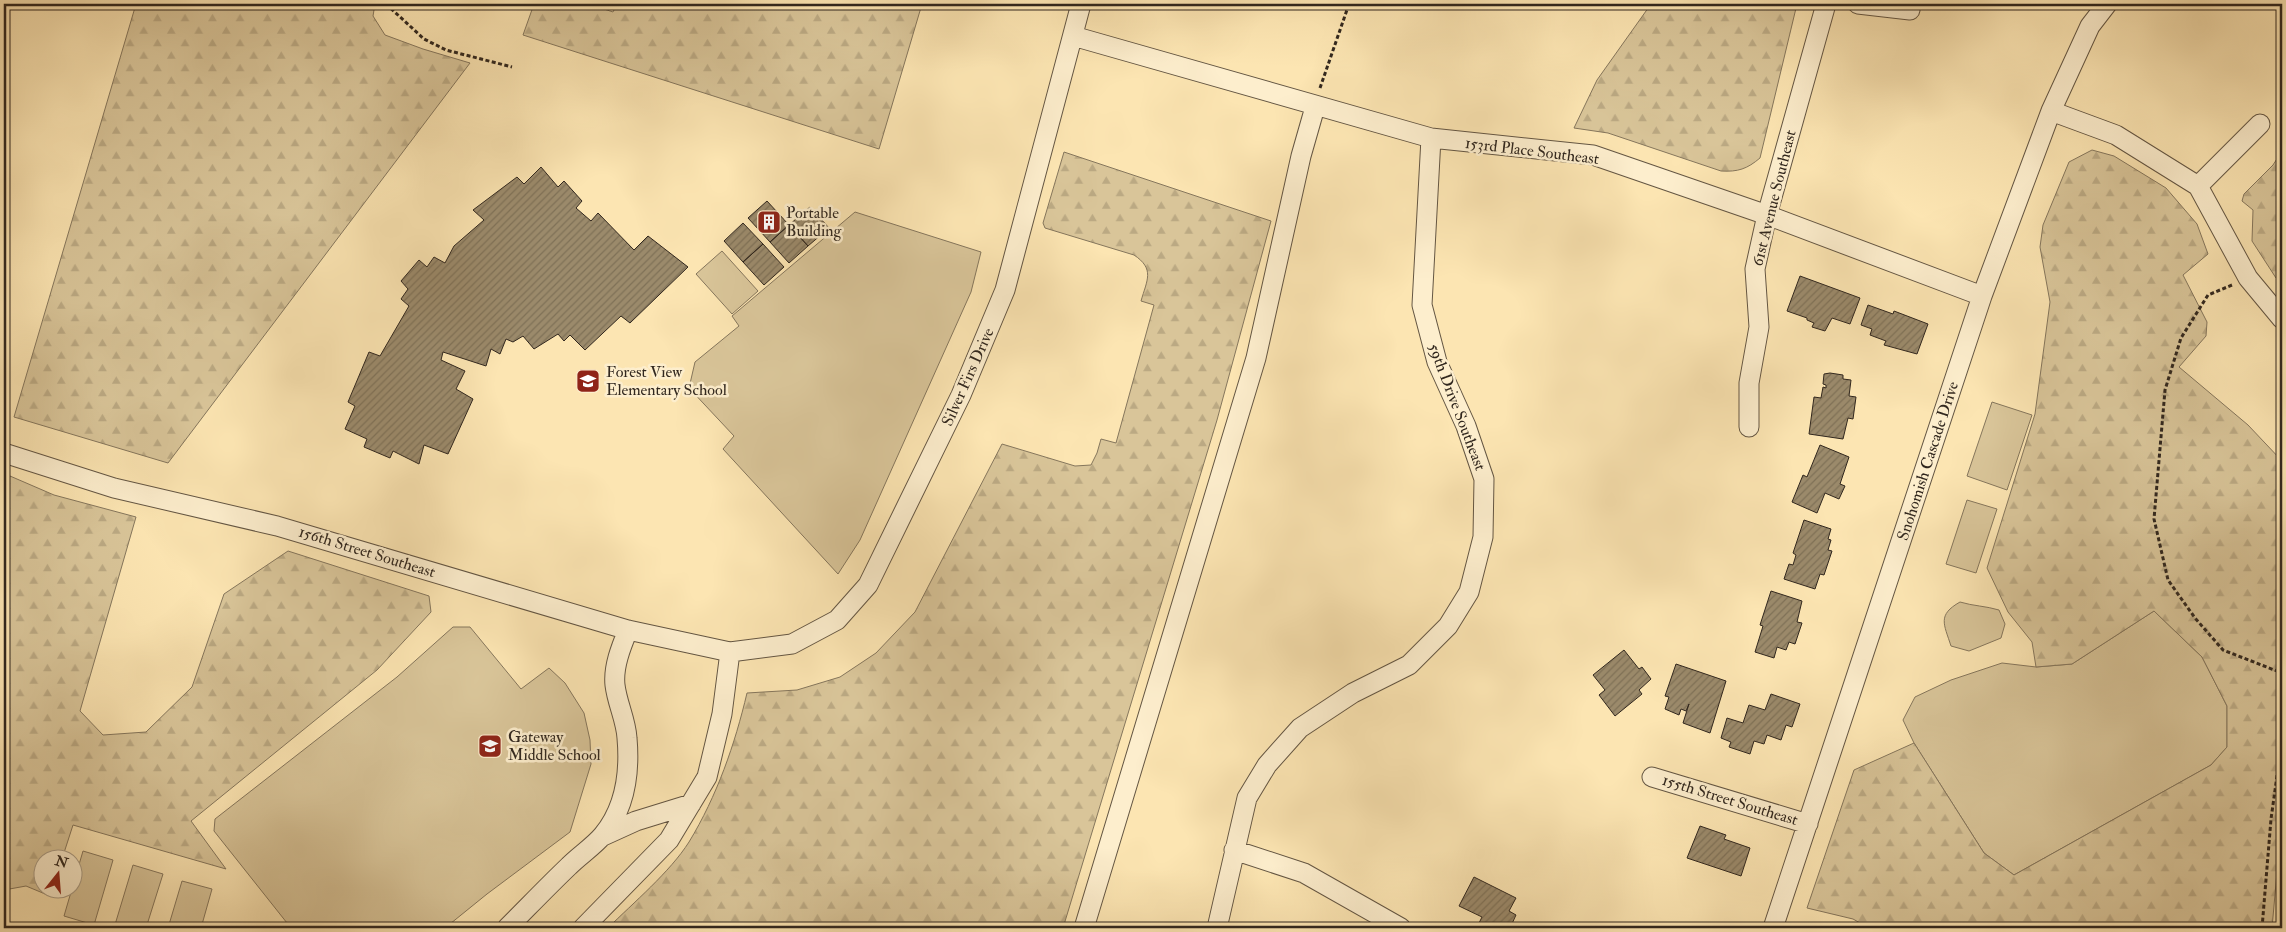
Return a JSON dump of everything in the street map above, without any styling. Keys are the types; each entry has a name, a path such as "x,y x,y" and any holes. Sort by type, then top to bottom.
{"street":[{"name":"Silver Firs Drive","path":"730,652 792,644 837,620 868,585 938,444 984,344 1005,290 1081,4"},
{"name":"61st Avenue Southeast","path":"1749,426 1749,383 1759,327 1755,269 1766,215 1826,4"},
{"path":"1858,4 1910,10"},
{"name":"Snohomish Cascade Drive","path":"1773,928 1982,296 2051,111 2090,26 2107,4"},
{"name":"153rd Place Southeast","path":"1072,36 1315,107 1432,138 1593,155 1766,215 1982,296"},
{"path":"1084,928 1256,358 1301,156 1315,107"},
{"path":"2051,111 2116,135 2198,186 2248,278 2282,319"},
{"path":"2198,186 2260,124"},
{"name":"59th Drive Southeast","path":"1217,928 1247,798 1267,765 1300,728 1352,693 1409,665 1448,626 1469,592 1483,537 1484,479 1466,426 1437,362 1422,305 1432,138"},
{"name":"156th Street Southeast","path":"4,453 114,488 277,526 628,630 730,652"},
{"path":"602,837 613,822 626,785 629,756 627,731 615,687 615,674 628,630"},
{"path":"582,928 669,840 707,777 722,714 730,652"},
{"name":"155th Street Southeast","path":"1652,777 1808,824"},
{"path":"507,928 582,853 602,837 636,822 691,804"},
{"path":"1234,850 1304,873 1401,928"}],"path":[{"path":"386,4 424,39 446,50 512,67"},
{"path":"1315,107 1323,74 1349,4"},
{"path":"2248,278 2208,295 2181,338 2165,390 2154,519 2168,580 2195,618 2223,650 2282,673"},
{"path":"2262,928 2271,819 2282,740"}],"green space":[{"path":"136,4 375,4 373,16 385,35 470,63 168,463 14,417"},
{"path":"534,4 589,4 613,12 617,4 922,4 879,149 523,35"},
{"path":"1651,4 1797,4 1760,158 1751,165 1732,171 1721,171 1608,133 1574,128 1597,80"},
{"path":"2092,150 2114,156 2166,188 2197,224 2208,254 2183,275 2207,322 2206,336 2179,367 2248,425 2282,461 2282,816 2272,928 1869,928 1853,919 1807,908 1854,770 1914,743 1984,853 2014,875 2211,765 2227,747 2227,706 2202,657 2154,611 2072,664 2036,667 2032,642 2008,612 1987,568 2035,414 2050,302 2040,247 2043,225 2069,162"},
{"path":"2282,151 2282,283 2276,278 2252,241 2253,210 2242,201 2244,194 2273,165"},
{"path":"1064,152 1271,221 1217,420 1063,928 608,928 662,876 689,842 708,806 724,769 747,693 797,690 840,677 876,653 915,612 1002,444 1075,466 1091,465 1101,439 1116,443 1154,305 1141,301 1148,275 1145,265 1134,255 1045,228 1043,223"},
{"path":"855,212 981,252 971,292 860,540 838,574 723,449 734,436 689,388 695,362 739,326 732,316"},
{"path":"722,251 758,291 732,314 696,274"},
{"path":"1992,402 2032,415 2007,490 1967,476"},
{"path":"10,476 54,495 136,517 80,711 103,735 146,732 192,687 224,594 288,551 429,596 431,612 377,670 191,821 226,869 73,825 65,850 32,850 32,888 26,886 4,890 4,497"},
{"path":"1967,500 1997,509 1976,573 1946,564"},
{"path":"1960,602 1999,610 2005,624 2001,638 1969,651 1951,646 1944,621 1945,616 1948,611"},
{"path":"2154,611 2202,657 2227,706 2227,747 2211,765 2014,875 1984,853 1914,743 1903,720 1915,697 1951,680 2002,663 2036,667 2072,664"},
{"path":"453,627 470,627 521,689 549,668 565,683 584,713 590,740 591,764 570,832 445,928 291,928 214,831 215,819 397,677"},
{"path":"83,851 113,860 94,925 64,916 69,900 82,900"},
{"path":"133,865 163,874 146,928 114,928"},
{"path":"182,881 212,889 201,928 168,928"}],"building":[{"path":"541,167 558,187 564,181 582,201 576,208 591,221 598,213 634,250 648,236 688,267 630,323 621,316 585,350 570,335 564,341 558,334 534,349 523,336 513,342 506,339 500,354 491,349 486,366 443,352 441,360 465,371 456,389 473,399 448,454 424,445 419,464 393,451 390,458 364,447 367,439 345,429 355,406 348,402 369,352 380,356 409,306 401,299 408,289 401,281 419,260 427,267 434,257 445,263 454,246 484,220 473,210 517,177 524,184"},
{"name":"Portable Building","path":"767,201 789,225 770,242 748,218"},
{"name":"Portable Building","path":"810,207 829,228 808,246 789,225"},
{"name":"Portable Building","path":"743,223 763,244 743,262 724,241"},
{"name":"Portable Building","path":"789,225 808,246 789,263 770,242"},
{"name":"Portable Building","path":"763,244 784,267 764,285 743,262"},
{"path":"1800,276 1860,298 1850,324 1832,318 1825,331 1812,327 1814,323 1807,320 1807,318 1787,311"},
{"path":"1868,305 1893,314 1894,311 1928,324 1917,354 1884,345 1886,341 1870,335 1872,329 1861,325"},
{"path":"1824,374 1843,375 1843,379 1851,380 1849,396 1856,397 1853,419 1848,418 1843,439 1809,434 1814,397 1821,398 1823,387 1826,388 1826,385 1823,384"},
{"path":"1820,445 1849,457 1840,484 1845,486 1839,499 1825,493 1817,513 1792,502 1803,475 1807,477"},
{"path":"1804,520 1831,529 1828,539 1831,540 1828,550 1832,551 1824,575 1820,574 1815,589 1784,579 1789,564 1793,565 1796,555 1793,553"},
{"path":"1771,591 1802,601 1797,622 1802,623 1795,644 1789,642 1786,650 1777,647 1774,658 1755,652 1763,626 1760,625"},
{"path":"1624,650 1639,669 1642,667 1651,679 1639,690 1642,694 1615,716 1599,695 1605,690 1593,675"},
{"path":"1676,664 1726,681 1710,733 1683,723 1689,704 1686,711 1681,709 1679,715 1665,709 1669,697 1665,696"},
{"path":"1771,694 1800,704 1792,727 1786,725 1781,740 1767,735 1764,744 1754,741 1750,754 1729,747 1731,742 1721,738 1727,718 1743,723 1749,705 1765,710"},
{"path":"1700,826 1726,835 1724,839 1750,848 1741,876 1687,858"},
{"path":"1474,877 1516,898 1509,911 1516,915 1510,928 1485,928 1478,925 1482,917 1459,906"}],"place":[{"name":"Portable Building","path":"769,222"},
{"name":"Forest View Elementary School","path":"588,381"},
{"name":"Gateway Middle School","path":"490,746"}]}
